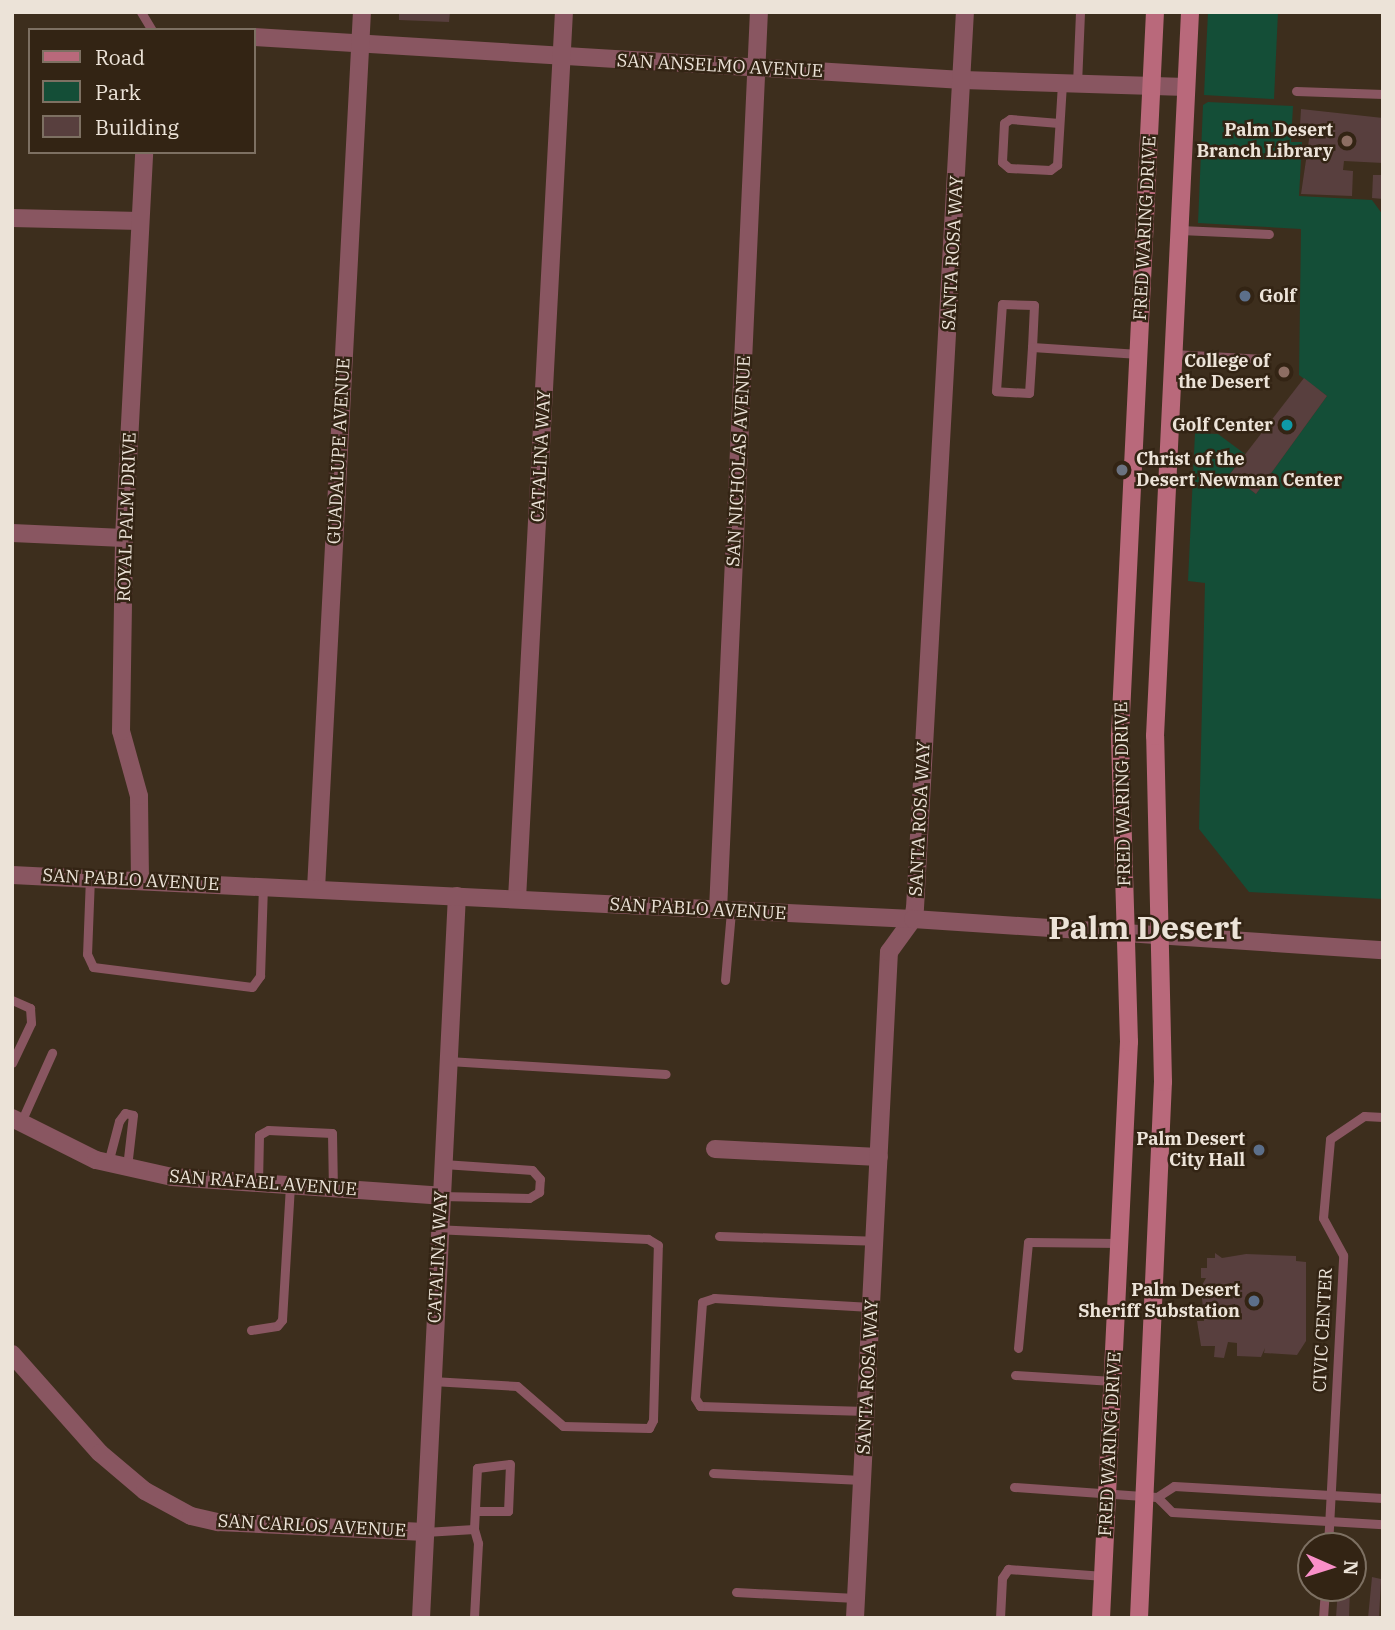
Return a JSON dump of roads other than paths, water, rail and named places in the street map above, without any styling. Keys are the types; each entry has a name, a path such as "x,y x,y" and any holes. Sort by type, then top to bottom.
{"main road":[{"name":"FRED WARING DRIVE","path":"1101,1618 1129,1042 1120,735 1155,12"},
{"name":"FRED WARING DRIVE","path":"1139,1618 1149,1496 1162,1127 1155,736 1190,12"}],"street":[{"name":"GUADALUPE AVENUE","path":"316,889 362,12"},
{"name":"CATALINA WAY","path":"517,899 564,12"},
{"name":"SAN NICHOLAS AVENUE","path":"724,910 759,12"},
{"name":"SANTA ROSA WAY","path":"855,1618 889,952 913,919 965,12"},
{"name":"SAN ANSELMO AVENUE","path":"256,37 562,58 963,80 1186,87"},
{"name":"ROYAL PALM DRIVE","path":"140,880 139,796 121,731 124,538 144,154"},
{"path":"12,218 140,221"},
{"path":"12,533 124,538"},
{"name":"SAN PABLO AVENUE","path":"12,874 913,919 1383,950"},
{"name":"CATALINA WAY","path":"421,1618 457,896"},
{"name":"SAN RAFAEL AVENUE","path":"17,1120 108,1163 172,1177 441,1196"},
{"path":"715,1149 879,1157"},
{"name":"SAN CARLOS AVENUE","path":"12,1354 100,1453 145,1491 191,1516 218,1522 425,1532"}],"lane":[{"path":"141,12 151,28"},
{"path":"1059,123 1010,119 1004,123 1002,162 1009,168 1054,168 1059,123 1070,83 1080,12"},
{"path":"1296,91 1383,94"},
{"path":"1180,230 1269,234"},
{"path":"1003,304 1034,305 1032,347 1029,393 996,391 1003,304"},
{"path":"1032,347 1139,354"},
{"path":"1173,354 1264,359"},
{"path":"90,877 87,954 93,967 252,987 260,976 262,886"},
{"path":"724,910 725,980"},
{"path":"12,1000 30,1008 31,1023 12,1063"},
{"path":"17,1120 52,1054"},
{"path":"448,1060 666,1074"},
{"path":"108,1163 119,1121 125,1113 133,1115 135,1125 127,1167"},
{"name":"CIVIC CENTER","path":"1330,1532 1343,1255 1323,1217 1330,1139 1364,1116 1383,1117"},
{"path":"258,1183 259,1135 268,1130 332,1133 333,1188"},
{"path":"441,1196 529,1198 540,1192 540,1179 532,1170 443,1164"},
{"path":"251,1330 277,1326 282,1320 290,1185"},
{"path":"432,1381 517,1386 563,1426 649,1428 653,1420 658,1245 648,1239 439,1229"},
{"path":"719,1236 874,1241"},
{"path":"1018,1348 1028,1242 1120,1243"},
{"path":"866,1411 700,1406 695,1398 702,1302 714,1298 871,1307"},
{"path":"1015,1375 1113,1381"},
{"path":"474,1618 478,1543 474,1529 477,1468 510,1464 508,1511 475,1511"},
{"path":"713,1473 862,1480"},
{"path":"1014,1487 1149,1496 1174,1486 1383,1498"},
{"path":"1149,1496 1172,1512 1383,1524"},
{"path":"425,1532 474,1529"},
{"path":"1000,1618 1002,1578 1008,1569 1104,1576"},
{"path":"736,1592 856,1598"}],"place":[{"name":"Palm Desert Branch Library","path":"1347,141"},
{"name":"Golf","path":"1245,296"},
{"name":"College of the Desert","path":"1284,372"},
{"name":"Golf Center","path":"1287,425"},
{"name":"Christ of the Desert Newman Center","path":"1122,470"},
{"name":"Palm Desert City Hall","path":"1259,1150"},
{"name":"Palm Desert Sheriff Substation","path":"1254,1301"}],"district":[{"name":"Palm Desert","path":"1145,927"}]}
